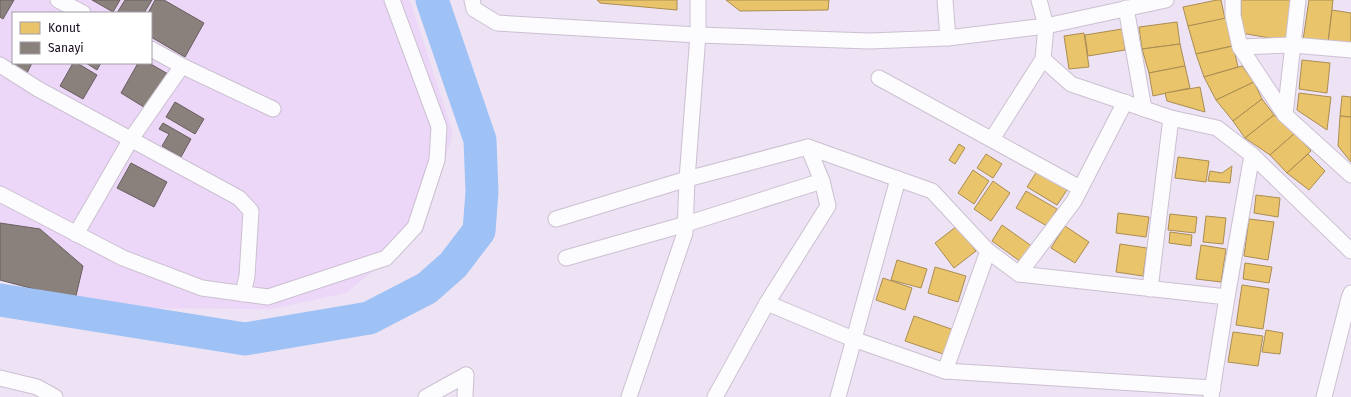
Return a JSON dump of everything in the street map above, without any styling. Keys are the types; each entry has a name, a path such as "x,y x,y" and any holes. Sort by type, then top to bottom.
{"street":[{"path":"58,0 81,12"},
{"path":"0,194 123,258 202,288 268,298 386,258 415,227 437,160 439,127 392,0"},
{"path":"472,0 474,9 497,23 698,34 869,41 948,38 1046,26 1166,0"},
{"path":"630,397 685,233 687,178 698,34 698,0"},
{"path":"945,0 948,38"},
{"path":"992,140 1043,59 1046,26 1039,0"},
{"path":"1232,0 1233,16 1240,47 1285,115 1351,176"},
{"path":"1285,115 1298,0"},
{"path":"1126,8 1144,109"},
{"path":"1240,47 1292,45 1351,50"},
{"path":"152,50 182,66 273,109"},
{"path":"1043,59 1071,84 1171,118 1216,128 1252,155 1351,251"},
{"path":"0,64 38,89 239,198 250,211 247,276 243,294"},
{"path":"76,234 131,140 182,66"},
{"path":"879,78 1080,188"},
{"path":"1019,274 1074,200 1125,102"},
{"path":"1150,288 1171,118"},
{"path":"715,397 767,303 828,206 822,181 808,147"},
{"path":"556,219 687,178 808,147 932,191 988,251 1019,274 1228,297"},
{"path":"767,303 853,339 945,371 1212,393 1252,155"},
{"path":"838,397 898,179"},
{"path":"566,258 686,224 822,181"},
{"path":"945,371 988,251"},
{"path":"1324,397 1351,294"},
{"path":"426,397 466,375 465,397"},
{"path":"0,378 37,387 55,397"}],"shaded area":[{"path":"0,0 410,0 453,133 423,231 346,293 272,309 114,308 0,277"}],"building: Konut":[{"path":"597,0 677,0 677,10 600,3"},
{"path":"726,0 829,0 828,10 740,11"},
{"path":"1221,0 1225,19 1188,26 1183,7"},
{"path":"1241,0 1292,0 1287,41 1241,33"},
{"path":"1309,0 1333,0 1328,43 1303,40"},
{"path":"1332,10 1351,13 1351,46 1328,43"},
{"path":"1226,18 1232,46 1196,54 1188,26"},
{"path":"1177,22 1180,44 1142,49 1139,27"},
{"path":"1122,29 1125,50 1088,56 1085,35"},
{"path":"1084,33 1089,67 1069,69 1064,36"},
{"path":"1180,44 1185,66 1149,73 1142,49"},
{"path":"1233,46 1238,67 1204,77 1196,54"},
{"path":"1302,60 1330,63 1327,93 1299,89"},
{"path":"1185,66 1190,88 1153,96 1149,73"},
{"path":"1242,66 1254,82 1216,100 1204,77"},
{"path":"1254,82 1262,99 1233,121 1216,100"},
{"path":"1200,87 1205,112 1167,101 1165,93"},
{"path":"1299,93 1331,97 1327,130 1297,110"},
{"path":"1342,96 1351,97 1351,117 1340,116"},
{"path":"1262,99 1274,115 1245,138 1233,121"},
{"path":"1274,115 1295,133 1270,155 1245,138"},
{"path":"1340,116 1351,117 1351,162 1338,146"},
{"path":"1295,133 1311,151 1287,173 1270,155"},
{"path":"959,144 965,148 955,164 949,160"},
{"path":"986,154 1002,164 993,178 977,168"},
{"path":"1308,154 1325,171 1309,190 1287,173"},
{"path":"1178,157 1209,161 1206,182 1175,178"},
{"path":"1232,166 1230,183 1208,181 1210,171 1222,173"},
{"path":"973,170 989,181 974,204 958,193"},
{"path":"1037,171 1067,190 1057,205 1027,187"},
{"path":"993,181 1010,193 991,221 974,209"},
{"path":"1026,191 1057,209 1047,226 1016,208"},
{"path":"1256,195 1280,198 1278,217 1254,213"},
{"path":"1118,213 1149,217 1146,237 1116,233"},
{"path":"1170,214 1197,217 1195,233 1168,230"},
{"path":"1206,216 1226,218 1223,244 1203,242"},
{"path":"1249,219 1274,222 1268,260 1244,256"},
{"path":"1002,225 1033,247 1021,262 992,241"},
{"path":"957,226 976,251 954,268 935,243"},
{"path":"1065,226 1089,242 1075,263 1051,248"},
{"path":"1170,232 1192,235 1191,246 1169,243"},
{"path":"1120,244 1147,248 1143,276 1116,272"},
{"path":"1201,245 1226,249 1221,282 1196,279"},
{"path":"897,260 927,269 921,288 891,280"},
{"path":"1245,263 1272,267 1269,283 1243,279"},
{"path":"935,267 966,276 958,302 928,293"},
{"path":"883,278 912,288 905,310 876,300"},
{"path":"1242,285 1269,289 1263,329 1236,325"},
{"path":"914,316 954,330 946,355 905,341"},
{"path":"1266,330 1283,333 1280,354 1262,352"},
{"path":"1233,332 1263,336 1258,366 1228,362"}],"building: Sanayi":[{"path":"0,0 14,0 3,19 0,17"},
{"path":"92,0 120,0 113,12"},
{"path":"125,0 152,0 145,12 118,12"},
{"path":"155,0 164,0 204,23 185,57 152,38 152,12 149,12"},
{"path":"12,62 12,64 32,64 26,75 10,66"},
{"path":"72,64 79,64 97,75 83,99 60,86"},
{"path":"88,64 100,64 97,70"},
{"path":"137,64 151,64 168,74 147,109 121,93"},
{"path":"175,102 204,119 195,134 166,117"},
{"path":"163,123 191,139 181,157 162,146 169,134 159,129"},
{"path":"131,163 167,182 154,207 117,188"},
{"path":"0,223 40,229 83,266 75,300 0,280"}],"waterway":[{"path":"0,300 245,339 369,318 427,288 453,265 479,231 482,192 480,140 432,0"}]}
